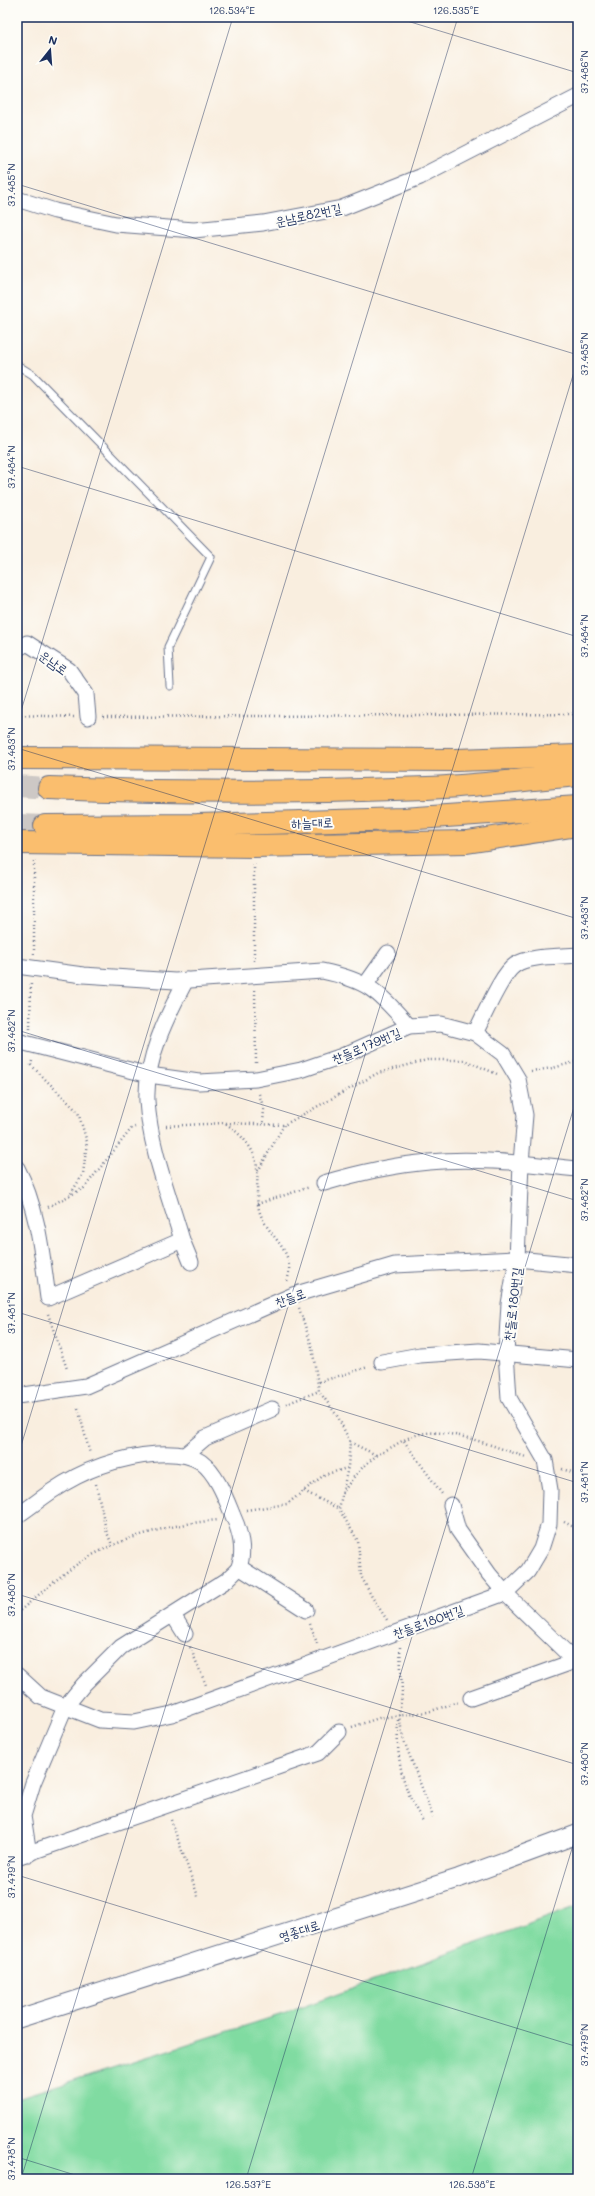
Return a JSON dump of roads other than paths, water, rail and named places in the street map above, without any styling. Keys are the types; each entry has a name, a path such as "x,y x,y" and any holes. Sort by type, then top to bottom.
{"highway":[{"path":"17,758 456,760 578,756"},
{"path":"49,788 143,792 251,792 428,788 578,775"},
{"name":"하늘대로","path":"45,826 197,825 403,819 578,807"},
{"path":"25,850 467,842 578,826"}],"street":[{"name":"운남로82번길","path":"17,199 55,211 116,224 194,230 263,223 342,208 420,177 578,96"},
{"name":"운남로","path":"17,649 28,643 69,670 86,694 88,717"},
{"path":"366,984 388,953"},
{"path":"475,1033 505,976 514,965 528,959 578,956"},
{"path":"17,966 83,975 186,980 322,971 345,976 366,984 381,996 409,1026"},
{"path":"186,980 158,1041 149,1075 147,1100 152,1136 182,1240 191,1262"},
{"name":"찬들로179번길","path":"23,1037 149,1075 199,1082 256,1079 301,1070 342,1056 409,1026 441,1024 475,1033 504,1054 518,1078 525,1115 520,1163 517,1259"},
{"path":"324,1183 394,1166 430,1162 468,1161 520,1163 578,1169"},
{"path":"17,1168 28,1189 39,1234 48,1305 182,1240"},
{"name":"찬들로","path":"17,1396 86,1386 293,1295 395,1265 517,1259 578,1265"},
{"name":"찬들로180번길","path":"17,1675 42,1697 65,1707 100,1720 134,1722 172,1714 505,1593 528,1571 541,1549 549,1524 550,1490 545,1460 509,1398 506,1353 509,1304 517,1259"},
{"path":"382,1362 420,1355 479,1351 578,1360"},
{"path":"185,1455 205,1438 272,1409"},
{"path":"17,1516 76,1476 101,1465 148,1455 168,1453 185,1455 200,1462 211,1473 227,1501 240,1530 241,1553 239,1567 227,1580 121,1647 84,1684 65,1707 33,1783 23,1816 23,1855 318,1753 339,1732"},
{"path":"451,1505 458,1530 505,1593 576,1661 471,1698"},
{"path":"239,1567 306,1610"},
{"path":"173,1615 185,1634"},
{"name":"영종대로","path":"17,2019 459,1878 578,1834"}],"lane":[{"path":"17,365 33,375 211,557 168,647 170,686"}],"tunnel":[{"path":"17,786 49,788"},
{"path":"17,825 45,826"}]}
